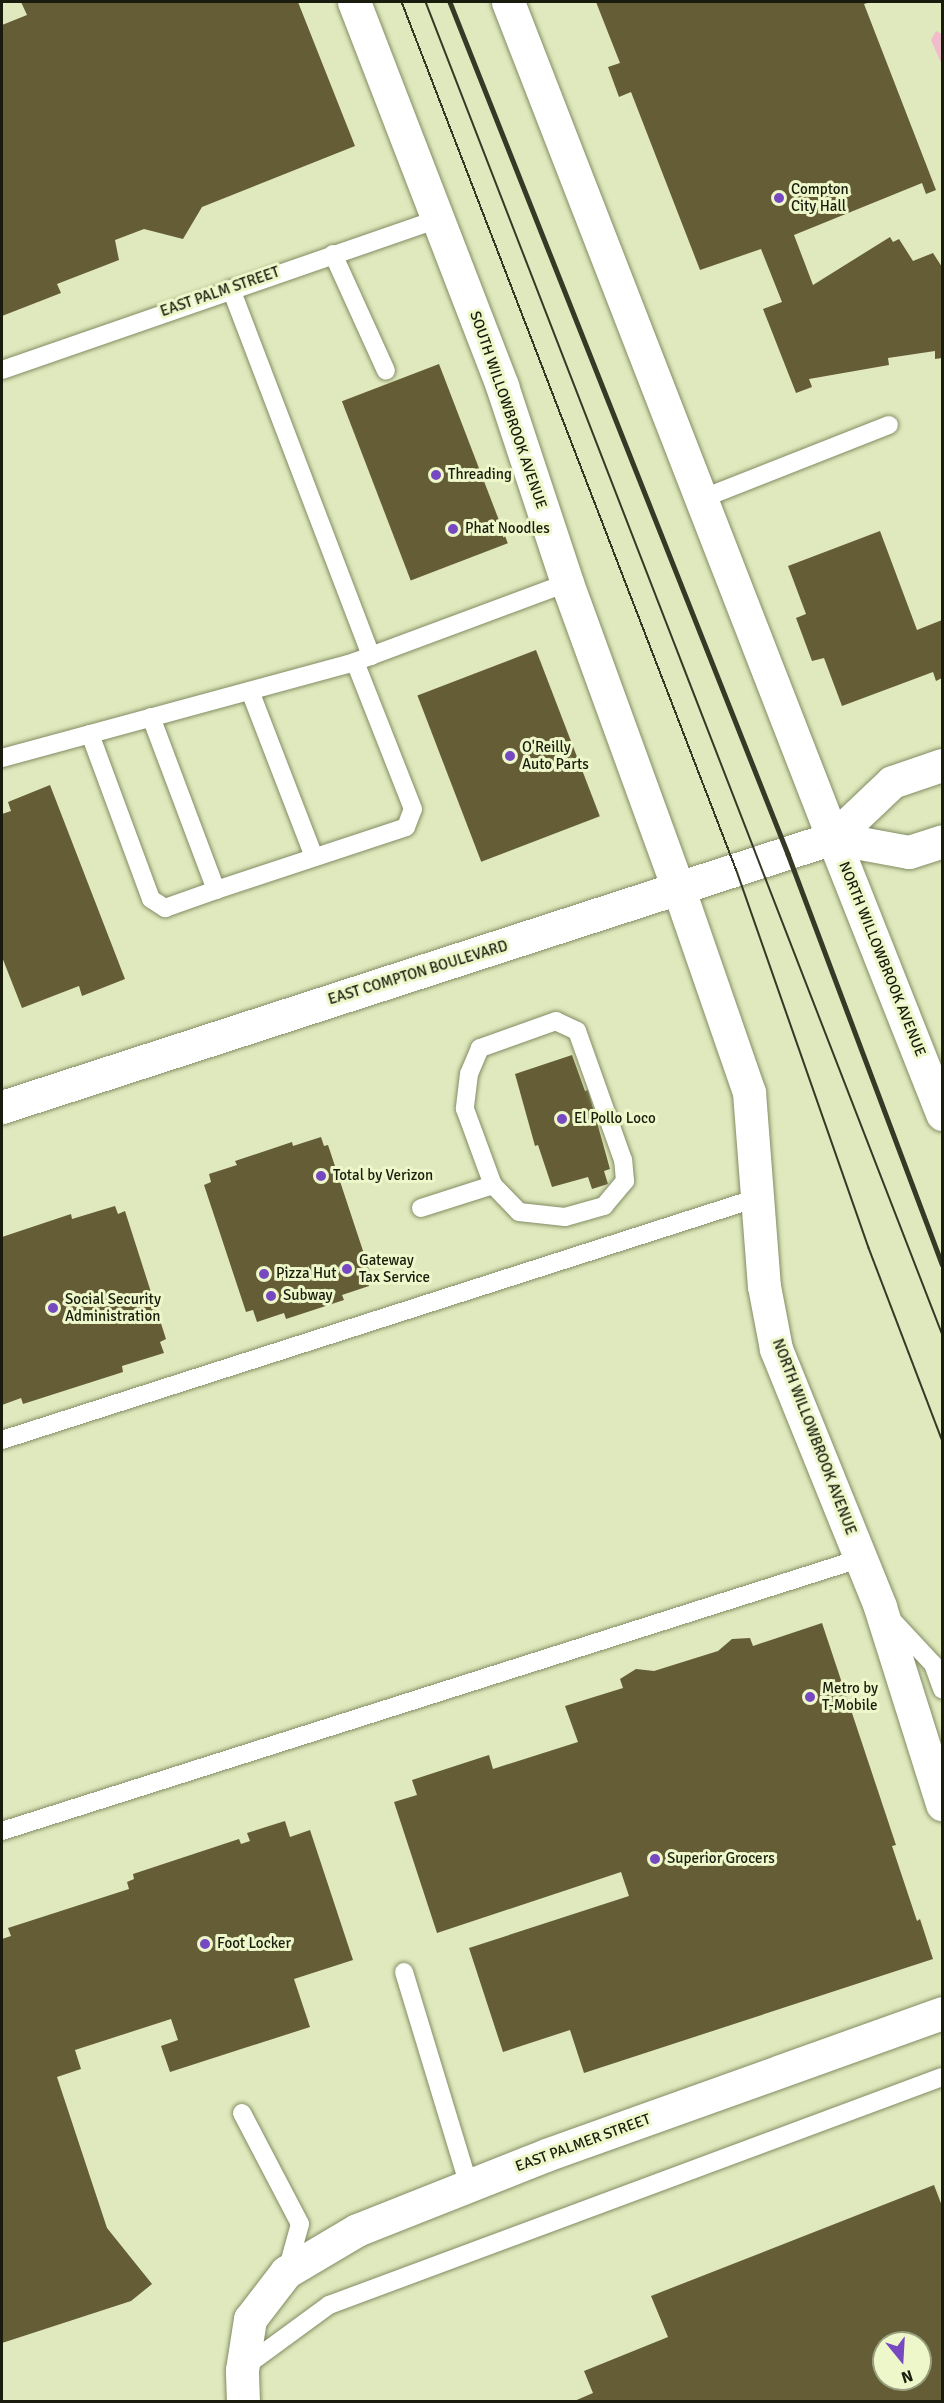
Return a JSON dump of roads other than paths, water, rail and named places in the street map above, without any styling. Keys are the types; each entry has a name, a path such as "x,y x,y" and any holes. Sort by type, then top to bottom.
{"street":[{"name":"SOUTH WILLOWBROOK AVENUE","path":"354,2 440,218 502,386 567,583 679,890"},
{"path":"508,2 833,838"},
{"path":"833,838 892,782 942,765"},
{"path":"833,838 909,852 942,841"},
{"name":"EAST COMPTON BOULEVARD","path":"2,1107 679,890 833,838"},
{"name":"NORTH WILLOWBROOK AVENUE","path":"833,838 942,1114"},
{"name":"NORTH WILLOWBROOK AVENUE","path":"679,890 748,1092 764,1286 776,1349 880,1607 942,1804"},
{"name":"EAST PALMER STREET","path":"242,2370 250,2319 286,2272 357,2230 469,2186 942,2013"},
{"path":"242,2370 243,2402"}],"lane":[{"name":"EAST PALM STREET","path":"2,370 440,218"},
{"path":"333,254 386,371"},
{"path":"90,734 151,899 165,908 406,827 413,810 363,659 231,289"},
{"path":"701,499 889,425"},
{"path":"2,758 363,659 567,583"},
{"path":"250,691 314,857"},
{"path":"151,717 216,890"},
{"path":"556,1021 577,1031 623,1160 625,1181 604,1206 566,1217 519,1212 493,1185 465,1109 469,1074 480,1048 556,1021"},
{"path":"422,1208 493,1185"},
{"path":"2,1440 757,1198"},
{"path":"2,1831 862,1558"},
{"path":"880,1607 933,1664 942,1689"},
{"path":"404,1972 469,2186"},
{"path":"242,2370 329,2305 942,2078"},
{"path":"242,2113 300,2224 286,2272"}],"tram line":[{"path":"402,2 737,871 869,1248 942,1439"},
{"path":"426,2 942,1333"}],"railway":[{"path":"450,2 788,854 942,1264"}],"place":[{"name":"Compton City Hall","path":"779,198"},
{"name":"Threading","path":"436,475"},
{"name":"Phat Noodles","path":"453,529"},
{"name":"O'Reilly Auto Parts","path":"510,756"},
{"name":"El Pollo Loco","path":"562,1119"},
{"name":"Total by Verizon","path":"321,1176"},
{"name":"Gateway Tax Service","path":"347,1269"},
{"name":"Pizza Hut","path":"264,1274"},
{"name":"Subway","path":"271,1296"},
{"name":"Social Security Administration","path":"53,1308"},
{"name":"Metro by T-Mobile","path":"810,1697"},
{"name":"Superior Grocers","path":"655,1859"},
{"name":"Foot Locker","path":"205,1944"}]}
